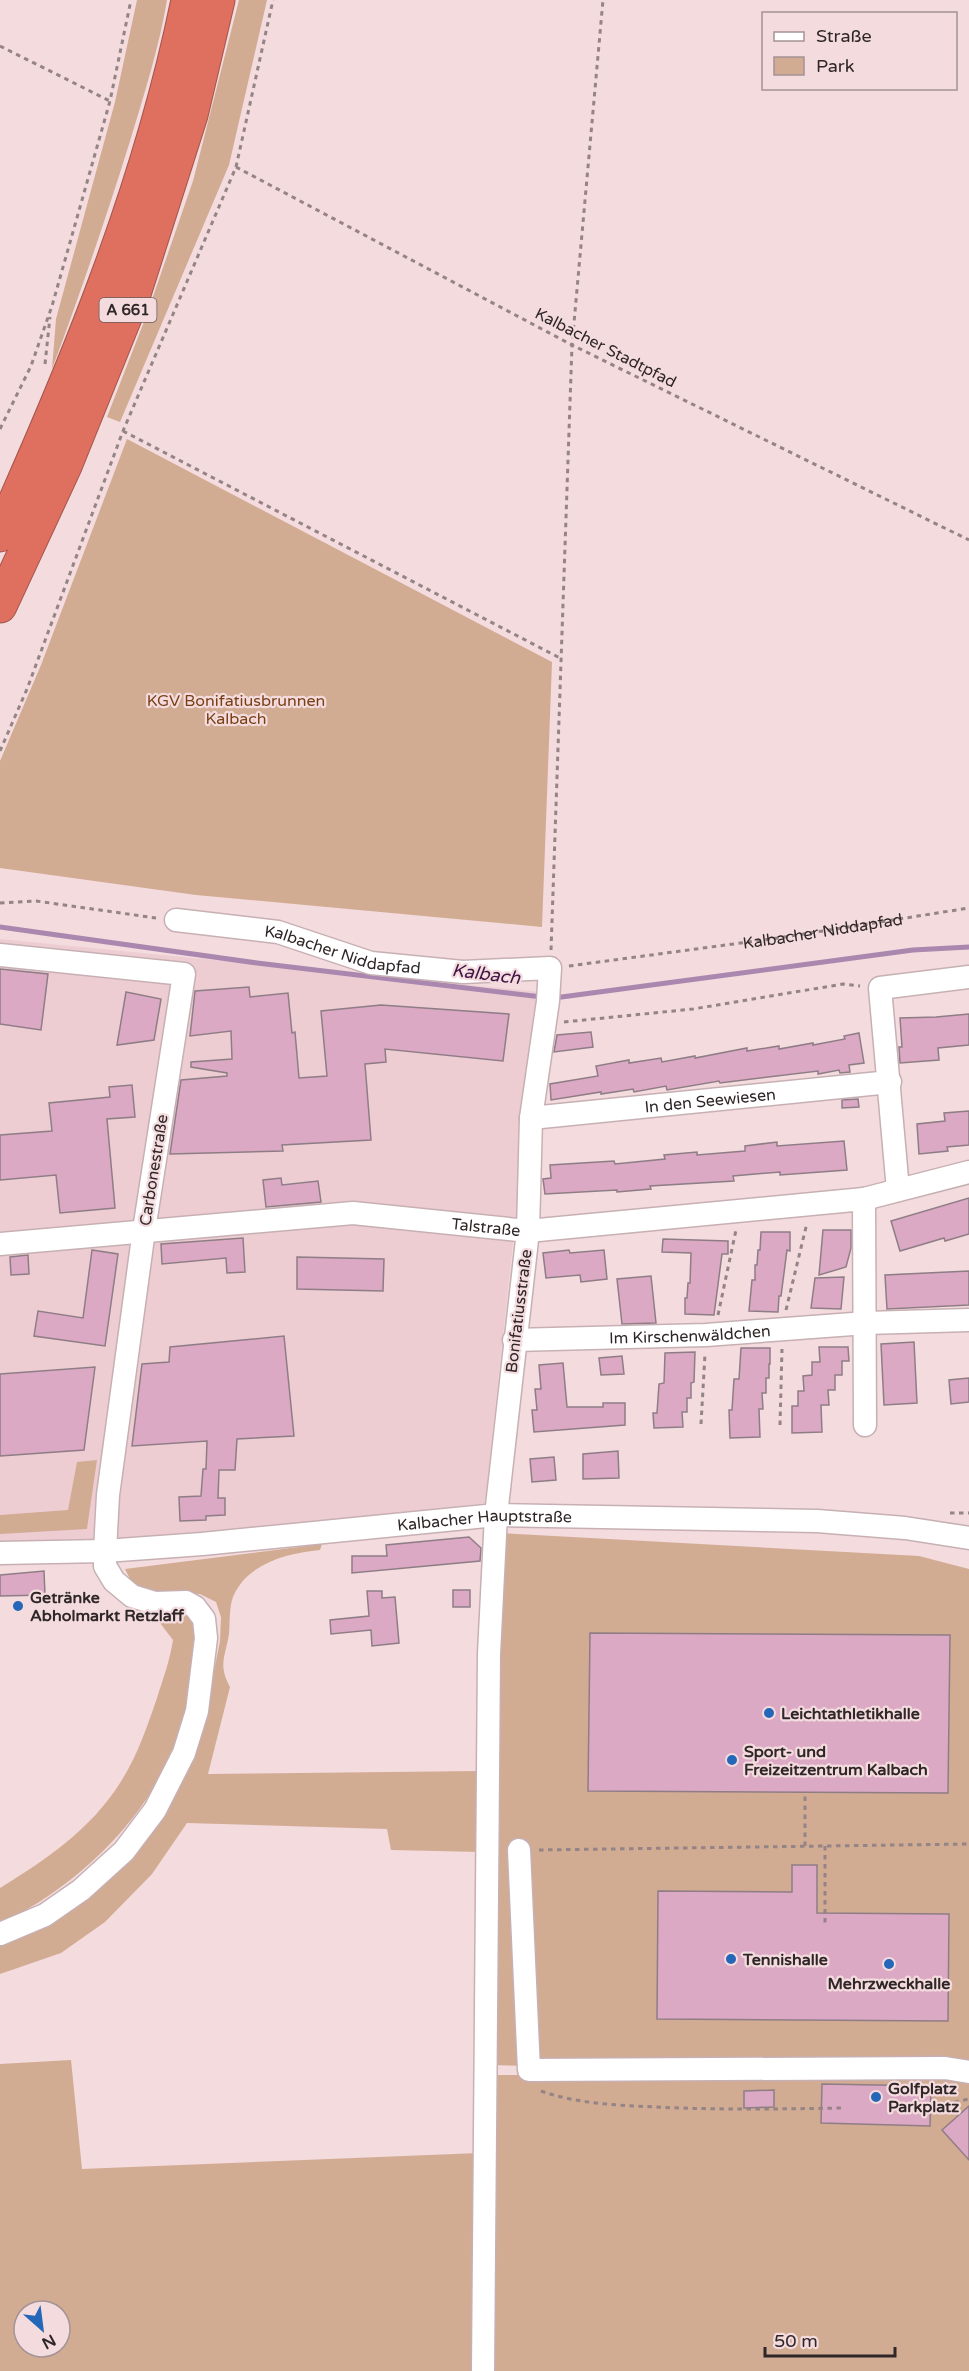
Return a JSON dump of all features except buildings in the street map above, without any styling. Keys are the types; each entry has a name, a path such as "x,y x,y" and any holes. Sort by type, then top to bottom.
{"highway":[{"name":"A 661","path":"0,535 61,399 121,241 179,44 188,0"},
{"name":"A 661","path":"0,606 73,446 132,300 191,115 218,0"}],"street":[{"name":"Kalbacher Niddapfad","path":"176,920 278,932 371,963 463,972 550,968"},
{"name":"Carbonestraße","path":"0,955 184,974 144,1230 108,1495 105,1566 114,1581 132,1596 155,1603 186,1602 195,1607 204,1619 206,1638 196,1711 184,1753 155,1810 124,1851 81,1890 45,1915 0,1934"},
{"name":"Bonifatiusstraße","path":"483,2371 489,1654 496,1515 528,1231 531,1119 545,1024 550,968"},
{"path":"898,1190 880,988 969,977"},
{"name":"In den Seewiesen","path":"531,1119 890,1082"},
{"name":"Talstraße","path":"0,1244 353,1213 528,1231 864,1198 969,1172"},
{"path":"864,1198 865,1425"},
{"name":"Im Kirschenwäldchen","path":"514,1340 710,1334 866,1323 969,1320"},
{"name":"Kalbacher Hauptstraße","path":"0,1553 105,1551 202,1544 496,1515 817,1521 905,1528 969,1538"},
{"path":"519,1850 529,2070 945,2067 969,2072"}],"path":[{"path":"0,429 32,366 52,306 110,101 131,0"},
{"path":"0,751 27,689 123,432 236,167 273,0"},
{"path":"550,968 572,345 603,0"},
{"path":"0,46 110,101"},
{"name":"Kalbacher Stadtpfad","path":"236,167 572,345 969,539"},
{"path":"45,373 45,345 52,306"},
{"path":"123,432 560,658"},
{"path":"0,903 36,901 176,920"},
{"name":"Kalbacher Niddapfad","path":"550,968 778,938 969,908"},
{"path":"545,1024 693,1009 843,984 880,988"},
{"path":"780,1425 782,1329 812,1204"},
{"path":"701,1424 710,1334 740,1211"},
{"path":"805,1792 805,1846"},
{"path":"519,1850 969,1844"},
{"path":"825,1846 825,1924"},
{"path":"532,2088 565,2099 610,2104 718,2110 844,2108"},
{"path":"928,2108 969,2099"}],"shaded area":[{"path":"0,939 540,992 485,1503 105,1551 0,1553"}],"green space":[{"path":"137,0 167,0 160,36 112,199 52,369 56,319 115,102"},
{"path":"239,0 267,0 229,165 120,422 107,417 147,314 193,181"},
{"name":"KGV Bonifatiusbrunnen Kalbach","path":"127,439 552,662 542,927 196,895 0,868 0,761 41,665"},
{"path":"97,1460 87,1529 0,1534 0,1515 68,1510 77,1462"},
{"path":"500,1533 919,1556 969,1569 969,2371 0,2371 0,2064 71,2060 82,2169 479,2153 481,2075 939,2076 490,2065"},
{"path":"322,1544 320,1550 282,1557 258,1568 239,1585 233,1597 223,1661 224,1673 230,1687 208,1774 481,1771 481,1852 391,1850 387,1829 187,1823 152,1874 105,1922 61,1953 0,1974 0,1943 134,1848 208,1701 220,1641 221,1617 216,1602 200,1594 141,1592 131,1581 125,1569"},
{"path":"185,1609 200,1623 193,1690 189,1710 176,1745 160,1778 140,1808 117,1836 91,1862 63,1886 0,1924 0,1888 51,1855 81,1829 108,1800 126,1773 149,1720 172,1647 173,1640 157,1619 171,1611"}],"waterway":[{"name":"Kalbach","path":"0,927 257,963 542,997"},
{"name":"Kalbach","path":"554,998 913,950 969,947"}],"place":[{"name":"Getränke Abholmarkt Retzlaff","path":"18,1606"},
{"name":"Leichtathletikhalle","path":"769,1713"},
{"name":"Sport- und Freizeitzentrum Kalbach","path":"732,1760"},
{"name":"Tennishalle","path":"731,1959"},
{"name":"Mehrzweckhalle","path":"889,1964"},
{"name":"Golfplatz Parkplatz","path":"876,2097"}]}
